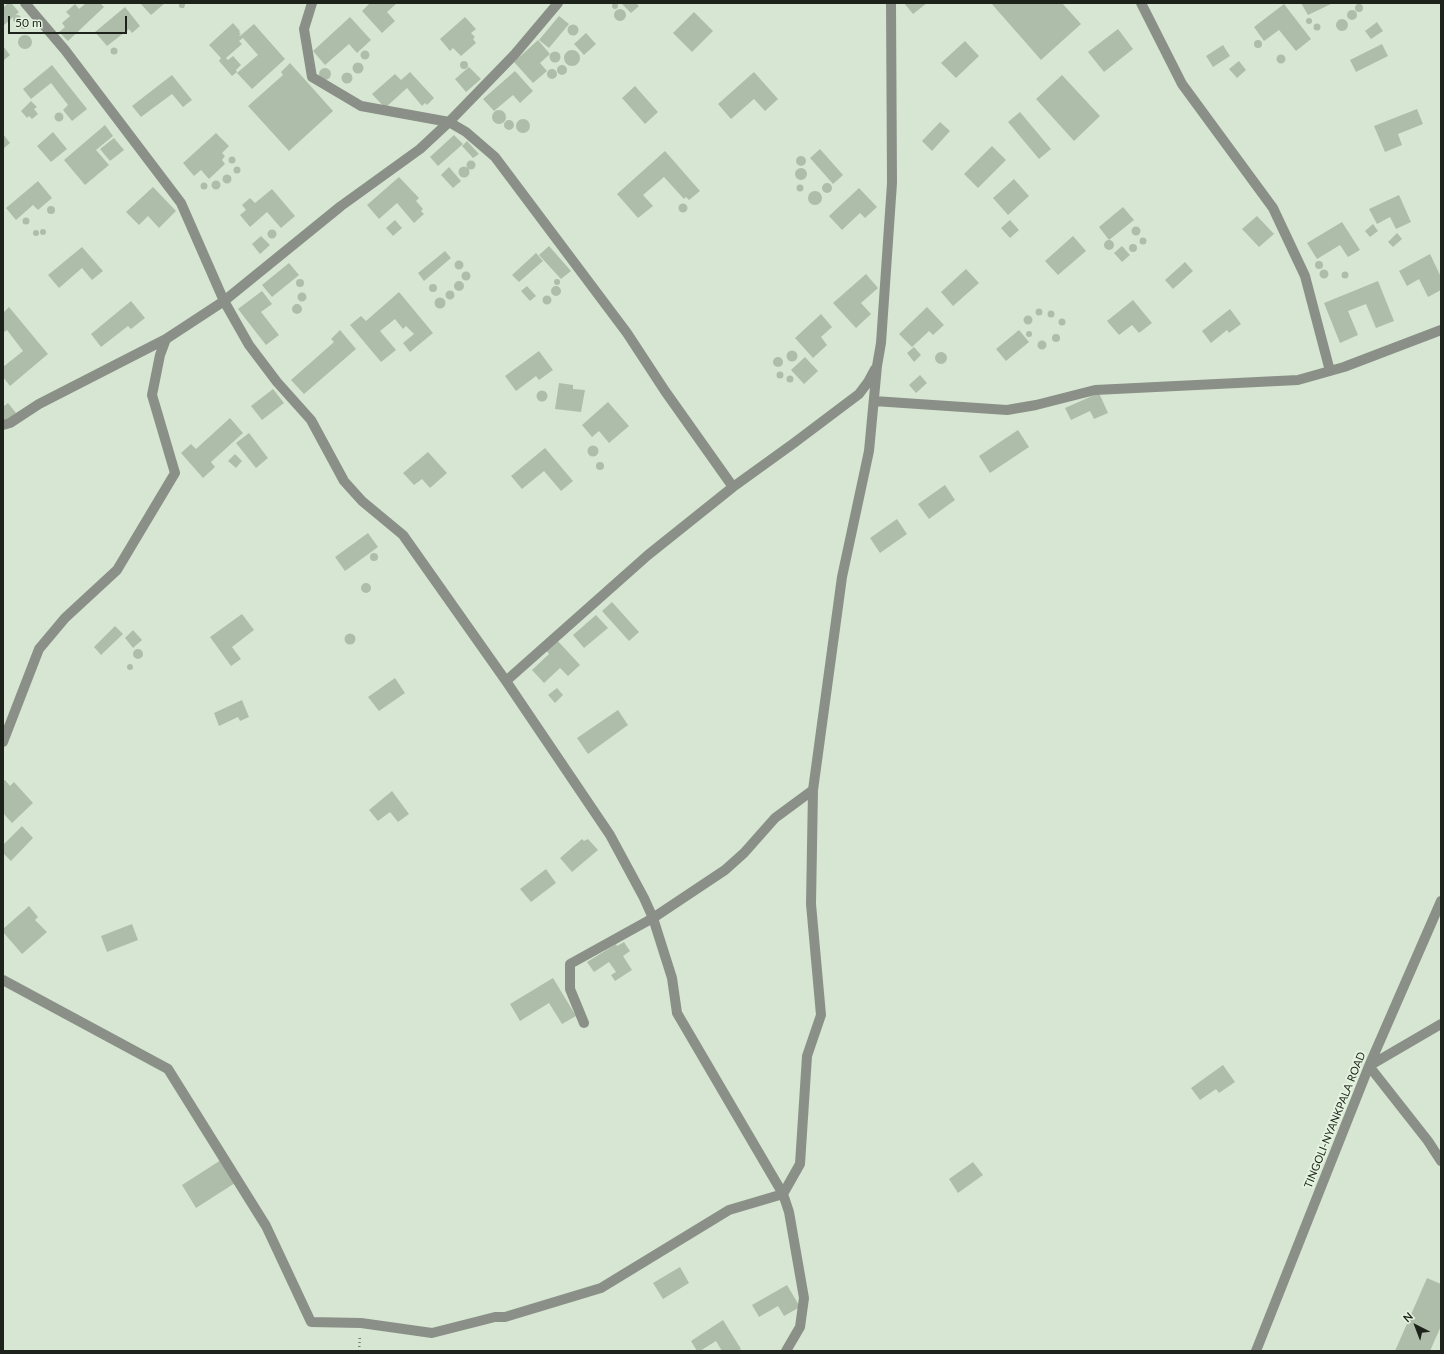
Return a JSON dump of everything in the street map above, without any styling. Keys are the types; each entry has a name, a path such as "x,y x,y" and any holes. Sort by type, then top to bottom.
{"street":[{"path":"25,3 65,50 181,203 224,301 249,345 277,382 311,420 344,481 362,501 403,535 506,681 610,836 644,898 653,918 672,978 677,1012 783,1194 789,1212 804,1298 800,1327 786,1351"},
{"path":"312,3 304,29 312,77 361,106 449,122 466,132 495,157 627,333 665,391 733,487"},
{"path":"3,425 39,404 166,339 224,301 341,206 420,149 449,122 515,54 558,3"},
{"path":"3,980 168,1070 266,1226 311,1322 361,1323 432,1333 495,1317 504,1317 602,1288 729,1210 783,1194 800,1164 807,1056 821,1015 811,904 813,790 842,577 869,451 877,366 881,343 892,183 891,3"},
{"path":"1141,3 1182,84 1273,208 1305,276 1330,371"},
{"path":"874,401 1007,410 1036,405 1095,390 1298,380 1344,367 1441,330"},
{"path":"3,742 40,649 65,618 117,570 175,473 152,396 160,355 166,339"},
{"path":"506,681 648,555 733,487 859,394 877,366"},
{"path":"584,1023 570,989 570,964 653,918 725,870 744,853 775,818 813,790"},
{"name":"TINGOLI-NYANKPALA ROAD","path":"1256,1351 1369,1066 1441,901"},
{"path":"1441,1024 1369,1066 1428,1141 1441,1161"}],"building":[{"path":"8,3 11,3 19,12 3,26 3,8"},
{"path":"86,3 100,3 104,7 68,41 59,32 65,27 62,23 70,16 66,12 75,4 79,9"},
{"path":"140,3 165,3 151,15"},
{"path":"179,3 185,3 184,8 179,7"},
{"path":"370,3 397,3 387,12 395,21 382,33 362,11"},
{"path":"615,3 618,6 615,9 612,6"},
{"path":"636,3 639,6 631,13 622,4"},
{"path":"904,3 927,3 913,14"},
{"path":"991,3 1062,3 1081,24 1041,60"},
{"path":"1301,3 1333,3 1308,15"},
{"path":"1284,4 1311,39 1296,51 1279,30 1264,41 1254,27"},
{"path":"1357,4 1361,4 1363,8 1361,12 1357,12 1355,10 1355,6"},
{"path":"125,7 140,26 132,33 129,29 107,46 95,32"},
{"path":"618,9 622,9 626,15 622,21 618,21 614,17 614,13"},
{"path":"1350,10 1354,10 1356,11 1356,19 1350,20 1347,17 1347,13"},
{"path":"694,12 713,31 692,52 673,33"},
{"path":"17,15 20,16 20,22 17,23 14,22 13,19 14,16"},
{"path":"559,16 569,24 549,48 539,40"},
{"path":"350,17 371,40 357,53 349,44 325,65 313,51"},
{"path":"465,17 476,29 471,33 475,37 473,39 476,43 461,56 453,48 450,51 440,39"},
{"path":"1309,18 1312,21 1309,24 1306,21"},
{"path":"1342,19 1346,21 1348,25 1346,29 1342,31 1338,29 1336,25 1338,21"},
{"path":"22,21 26,21 28,25 26,29 22,29 20,27 20,23"},
{"path":"1377,22 1383,31 1371,39 1365,31"},
{"path":"233,23 240,31 240,36 254,24 285,59 252,89 237,73 258,55 243,38 239,41 242,44 226,58 228,60 233,56 241,65 236,70 237,72 232,76 219,61 221,58 209,45"},
{"path":"573,24 577,26 579,30 577,34 573,36 569,34 567,30 569,26"},
{"path":"1317,24 1320,27 1317,30 1314,27"},
{"path":"1118,29 1133,49 1104,72 1088,52"},
{"path":"586,33 596,44 584,55 574,44"},
{"path":"25,35 30,37 32,42 30,47 25,49 20,47 18,42 20,37"},
{"path":"538,40 550,54 540,63 547,71 533,83 514,62"},
{"path":"1256,40 1260,40 1262,44 1260,48 1256,48 1254,46 1254,42"},
{"path":"965,41 979,56 956,78 941,63"},
{"path":"1382,44 1388,56 1356,72 1350,60"},
{"path":"1223,45 1230,56 1213,67 1206,56"},
{"path":"3,46 10,55 3,61"},
{"path":"114,48 117,51 114,54 111,51"},
{"path":"365,50 370,55 365,60 360,55"},
{"path":"572,50 579,55 580,58 575,65 572,66 565,61 564,58 569,51"},
{"path":"553,52 557,52 559,53 559,61 553,62 550,59 550,55"},
{"path":"1279,55 1283,55 1285,59 1283,63 1279,63 1277,61 1277,57"},
{"path":"464,61 467,62 467,68 464,69 461,68 460,65 461,62"},
{"path":"1239,61 1246,70 1237,78 1229,69"},
{"path":"358,62 362,64 364,68 362,72 358,74 354,72 352,68 354,64"},
{"path":"290,63 333,111 289,151 248,106 283,75 281,72"},
{"path":"52,65 87,109 72,121 63,110 68,105 51,83 31,99 23,89"},
{"path":"560,65 564,65 566,66 566,74 560,75 557,72 557,68"},
{"path":"469,67 481,79 466,92 455,79"},
{"path":"325,68 329,70 331,74 329,78 325,80 321,78 319,74 321,70"},
{"path":"552,69 557,74 552,79 547,74"},
{"path":"515,71 533,91 520,103 513,95 494,111 483,99"},
{"path":"347,72 351,74 353,78 351,82 347,84 343,82 341,78 343,74"},
{"path":"410,72 434,98 427,105 425,103 422,106 407,88 385,108 372,94 395,74 401,80"},
{"path":"754,72 778,99 765,111 754,99 731,119 718,104"},
{"path":"172,75 192,100 183,107 172,94 141,117 132,106"},
{"path":"1062,75 1100,116 1074,141 1036,99"},
{"path":"635,86 658,112 645,124 622,98"},
{"path":"31,101 37,107 34,109 38,114 32,119 29,116 27,118 21,111"},
{"path":"1417,109 1423,124 1398,134 1402,145 1385,152 1374,126"},
{"path":"499,110 504,112 506,117 504,122 499,124 494,122 492,117 494,112"},
{"path":"59,112 64,117 59,122 54,117"},
{"path":"1020,112 1051,149 1039,159 1008,122"},
{"path":"523,119 528,121 530,126 528,131 523,133 518,131 516,126 518,121"},
{"path":"507,120 511,120 514,125 511,130 507,130 504,127 504,123"},
{"path":"940,122 950,131 932,151 922,141"},
{"path":"105,125 113,136 96,150 109,165 85,185 64,160"},
{"path":"53,132 67,149 51,162 37,146"},
{"path":"216,133 229,146 222,153 225,156 222,160 225,164 209,179 201,170 194,176 183,163"},
{"path":"3,134 10,143 3,149"},
{"path":"454,135 463,144 438,166 430,157"},
{"path":"114,138 124,150 110,161 100,149"},
{"path":"467,141 479,154 473,158 462,146"},
{"path":"992,146 1006,160 978,188 964,174"},
{"path":"820,149 843,175 833,184 810,158"},
{"path":"665,151 700,191 689,200 686,197 684,199 664,177 643,195 653,206 638,218 617,194"},
{"path":"232,156 235,157 235,163 232,164 229,163 228,160 229,157"},
{"path":"801,156 806,161 801,166 796,161"},
{"path":"469,161 473,161 475,165 473,169 469,169 467,167 467,163"},
{"path":"237,166 240,167 240,173 237,174 234,173 233,170 234,167"},
{"path":"449,167 461,181 453,188 441,175"},
{"path":"462,167 466,167 468,168 468,176 462,177 459,174 459,170"},
{"path":"799,168 803,168 807,174 803,180 799,180 795,176 795,172"},
{"path":"227,174 232,179 227,184 222,179"},
{"path":"399,177 419,198 416,201 423,209 421,211 424,214 414,223 397,203 379,219 367,205"},
{"path":"1014,179 1029,196 1008,215 993,198"},
{"path":"216,180 221,185 216,190 211,185"},
{"path":"38,181 52,198 38,210 33,205 16,220 6,208"},
{"path":"204,182 208,186 204,190 200,186"},
{"path":"825,183 829,183 831,184 831,192 825,193 822,190 822,186"},
{"path":"800,185 803,188 800,191 797,188"},
{"path":"153,187 176,211 159,228 148,216 139,225 126,212"},
{"path":"859,188 877,207 865,218 860,213 842,230 829,216"},
{"path":"272,189 295,216 281,228 267,212 250,227 240,215 246,210 242,205 250,198 255,203"},
{"path":"815,191 820,193 822,198 820,203 815,205 810,203 808,198 810,193"},
{"path":"1399,195 1411,222 1396,229 1390,217 1377,224 1369,209"},
{"path":"681,204 685,204 687,208 685,212 681,212 679,210 679,206"},
{"path":"51,206 54,207 54,213 51,214 48,213 47,210 48,207"},
{"path":"1123,207 1134,220 1109,240 1099,227"},
{"path":"1257,216 1274,234 1259,247 1242,229"},
{"path":"26,218 29,221 26,224 23,221"},
{"path":"395,220 402,228 393,236 386,228"},
{"path":"1010,220 1019,230 1010,238 1001,228"},
{"path":"1342,222 1360,250 1348,257 1340,245 1317,259 1307,243"},
{"path":"1373,224 1378,231 1370,237 1365,231"},
{"path":"1134,227 1138,227 1140,231 1138,235 1134,235 1132,233 1132,229"},
{"path":"43,229 46,232 43,235 40,232"},
{"path":"36,230 39,233 36,236 33,233"},
{"path":"270,230 274,230 276,234 274,238 270,238 268,236 268,232"},
{"path":"1397,233 1402,239 1393,247 1388,242"},
{"path":"261,236 270,245 260,254 252,244"},
{"path":"1073,236 1086,251 1058,275 1045,261"},
{"path":"1143,238 1146,241 1143,244 1140,241"},
{"path":"1109,240 1114,245 1109,250 1104,245"},
{"path":"1131,244 1135,244 1137,248 1135,252 1131,252 1129,250 1129,246"},
{"path":"549,246 571,271 561,279 539,255"},
{"path":"1122,246 1130,255 1122,262 1114,253"},
{"path":"82,247 103,271 92,280 82,268 59,288 48,275"},
{"path":"445,251 451,258 424,281 418,273"},
{"path":"536,253 543,261 519,282 512,275"},
{"path":"1430,254 1441,277 1441,290 1428,297 1419,279 1407,286 1399,271"},
{"path":"459,260 464,265 459,270 454,265"},
{"path":"1317,261 1321,261 1323,265 1321,269 1317,269 1315,267 1315,263"},
{"path":"1185,262 1193,271 1173,289 1165,280"},
{"path":"289,263 299,275 272,297 262,285"},
{"path":"966,269 979,283 953,306 941,292"},
{"path":"1322,270 1326,270 1328,274 1326,278 1322,278 1320,276 1320,272"},
{"path":"466,271 471,276 466,281 461,276"},
{"path":"1345,272 1348,275 1345,278 1342,275"},
{"path":"866,274 878,288 861,303 871,314 856,328 833,303"},
{"path":"300,279 303,280 303,286 300,287 297,286 296,283 297,280"},
{"path":"557,279 560,282 557,285 554,282"},
{"path":"457,281 461,281 463,282 463,290 457,291 454,288 454,284"},
{"path":"1378,281 1394,321 1376,328 1366,304 1348,311 1358,335 1340,343 1324,303"},
{"path":"431,284 435,284 437,288 435,292 431,292 429,290 429,286"},
{"path":"527,286 536,296 530,301 521,291"},
{"path":"554,286 558,286 560,287 560,295 554,296 551,293 551,289"},
{"path":"450,290 455,295 450,300 445,295"},
{"path":"262,291 272,304 261,312 279,335 266,345 238,309"},
{"path":"302,292 307,297 302,302 297,297"},
{"path":"399,292 433,333 410,352 403,343 414,334 406,326 403,329 395,319 380,331 396,350 381,362 350,325 361,316 366,321"},
{"path":"545,296 549,296 551,300 549,304 545,304 543,302 543,298"},
{"path":"440,297 444,299 446,303 444,307 440,309 436,307 434,303 436,299"},
{"path":"1133,300 1152,323 1139,333 1132,325 1119,335 1107,321"},
{"path":"131,301 145,318 131,329 128,326 101,347 91,334"},
{"path":"295,304 299,304 302,309 299,314 295,314 292,311 292,307"},
{"path":"9,307 48,354 10,386 3,377 3,367 23,351 7,330 3,333 3,313"},
{"path":"927,307 944,325 933,335 929,331 912,347 899,334"},
{"path":"1039,309 1042,312 1039,315 1036,312"},
{"path":"1230,309 1241,324 1229,333 1227,330 1211,343 1202,331"},
{"path":"1051,311 1054,314 1051,317 1048,314"},
{"path":"821,314 832,327 821,337 827,345 813,358 795,338"},
{"path":"1028,315 1033,320 1028,325 1023,320"},
{"path":"1062,318 1065,319 1065,325 1062,326 1059,325 1058,322 1059,319"},
{"path":"340,330 356,349 304,394 291,380 334,342 331,339"},
{"path":"1019,330 1029,342 1006,361 996,349"},
{"path":"1029,331 1032,334 1029,337 1026,334"},
{"path":"1054,334 1058,334 1060,338 1058,342 1054,342 1052,340 1052,336"},
{"path":"1040,341 1044,341 1046,345 1044,349 1040,349 1038,347 1038,343"},
{"path":"914,347 921,355 914,362 907,353"},
{"path":"539,351 553,370 539,380 536,376 516,391 505,376"},
{"path":"790,351 794,351 796,352 796,360 790,361 787,358 787,354"},
{"path":"941,352 945,354 947,358 945,362 941,364 937,362 935,358 937,354"},
{"path":"778,357 783,362 778,367 773,362"},
{"path":"805,357 818,371 804,384 791,370"},
{"path":"780,371 783,372 783,378 780,379 777,378 776,375 777,372"},
{"path":"920,375 927,383 916,393 909,385"},
{"path":"790,376 793,379 790,382 787,379"},
{"path":"559,383 573,385 573,389 585,390 581,412 555,409"},
{"path":"273,389 284,403 262,420 251,406"},
{"path":"540,391 544,391 546,392 546,400 540,401 537,398 537,394"},
{"path":"1099,393 1108,413 1094,419 1090,411 1071,420 1065,408"},
{"path":"608,402 629,426 609,443 599,431 592,437 582,425"},
{"path":"8,403 16,413 4,422 3,407"},
{"path":"230,418 243,433 211,462 215,467 203,478 181,453 191,444 196,449"},
{"path":"1018,430 1029,447 990,473 979,456"},
{"path":"249,433 268,458 256,468 236,443"},
{"path":"593,445 597,447 599,451 597,455 593,457 589,455 587,451 589,447"},
{"path":"545,448 573,481 561,491 544,471 522,489 511,476"},
{"path":"428,452 447,473 430,488 422,479 414,485 403,473"},
{"path":"235,454 242,461 236,468 228,461"},
{"path":"598,462 602,462 604,466 602,470 598,470 596,468 596,464"},
{"path":"945,485 955,500 929,519 918,504"},
{"path":"897,519 907,534 880,553 870,538"},
{"path":"368,533 378,547 345,571 335,557"},
{"path":"374,553 377,554 377,560 374,561 371,560 370,557 371,554"},
{"path":"364,583 368,583 370,584 370,592 364,593 361,590 361,586"},
{"path":"612,602 639,632 629,641 602,611"},
{"path":"242,614 254,630 232,647 241,659 231,666 210,637"},
{"path":"596,615 608,628 584,648 573,635"},
{"path":"115,626 123,634 101,655 94,647"},
{"path":"133,630 142,640 133,648 125,638"},
{"path":"350,633 354,635 356,639 354,643 350,645 346,643 344,639 346,635"},
{"path":"556,639 580,665 568,676 560,668 544,683 532,670 549,654 545,649"},
{"path":"136,649 140,649 142,650 142,658 136,659 133,656 133,652"},
{"path":"130,664 133,667 130,670 127,667"},
{"path":"395,678 405,693 379,711 368,697"},
{"path":"557,688 563,695 555,703 548,695"},
{"path":"242,700 249,717 240,721 238,717 219,726 214,713"},
{"path":"618,710 628,725 588,754 577,738"},
{"path":"5,780 10,786 14,782 33,803 12,823 3,813 3,781"},
{"path":"392,791 409,814 398,822 390,812 378,821 369,810"},
{"path":"22,826 33,838 11,861 3,853 3,845"},
{"path":"582,839 584,841 588,839 598,850 572,872 560,858"},
{"path":"546,869 556,883 531,902 520,889"},
{"path":"29,906 38,917 35,920 47,932 22,954 3,932 3,929"},
{"path":"132,924 138,940 107,952 101,936"},
{"path":"624,942 630,951 623,956 632,970 615,981 611,975 616,972 609,962 594,972 587,962 616,944 617,946"},
{"path":"553,978 576,1016 562,1024 549,1003 520,1021 510,1004"},
{"path":"1223,1065 1235,1082 1219,1093 1216,1089 1200,1100 1191,1088"},
{"path":"221,1160 235,1183 196,1208 182,1185"},
{"path":"973,1162 983,1175 958,1193 949,1179"},
{"path":"680,1267 689,1283 663,1299 653,1283"},
{"path":"1427,1278 1441,1284 1441,1326 1430,1351 1395,1351"},
{"path":"787,1285 800,1307 784,1316 778,1306 759,1317 752,1305"},
{"path":"723,1320 741,1349 738,1351 722,1351 716,1341 700,1351 697,1351 691,1341"}]}
